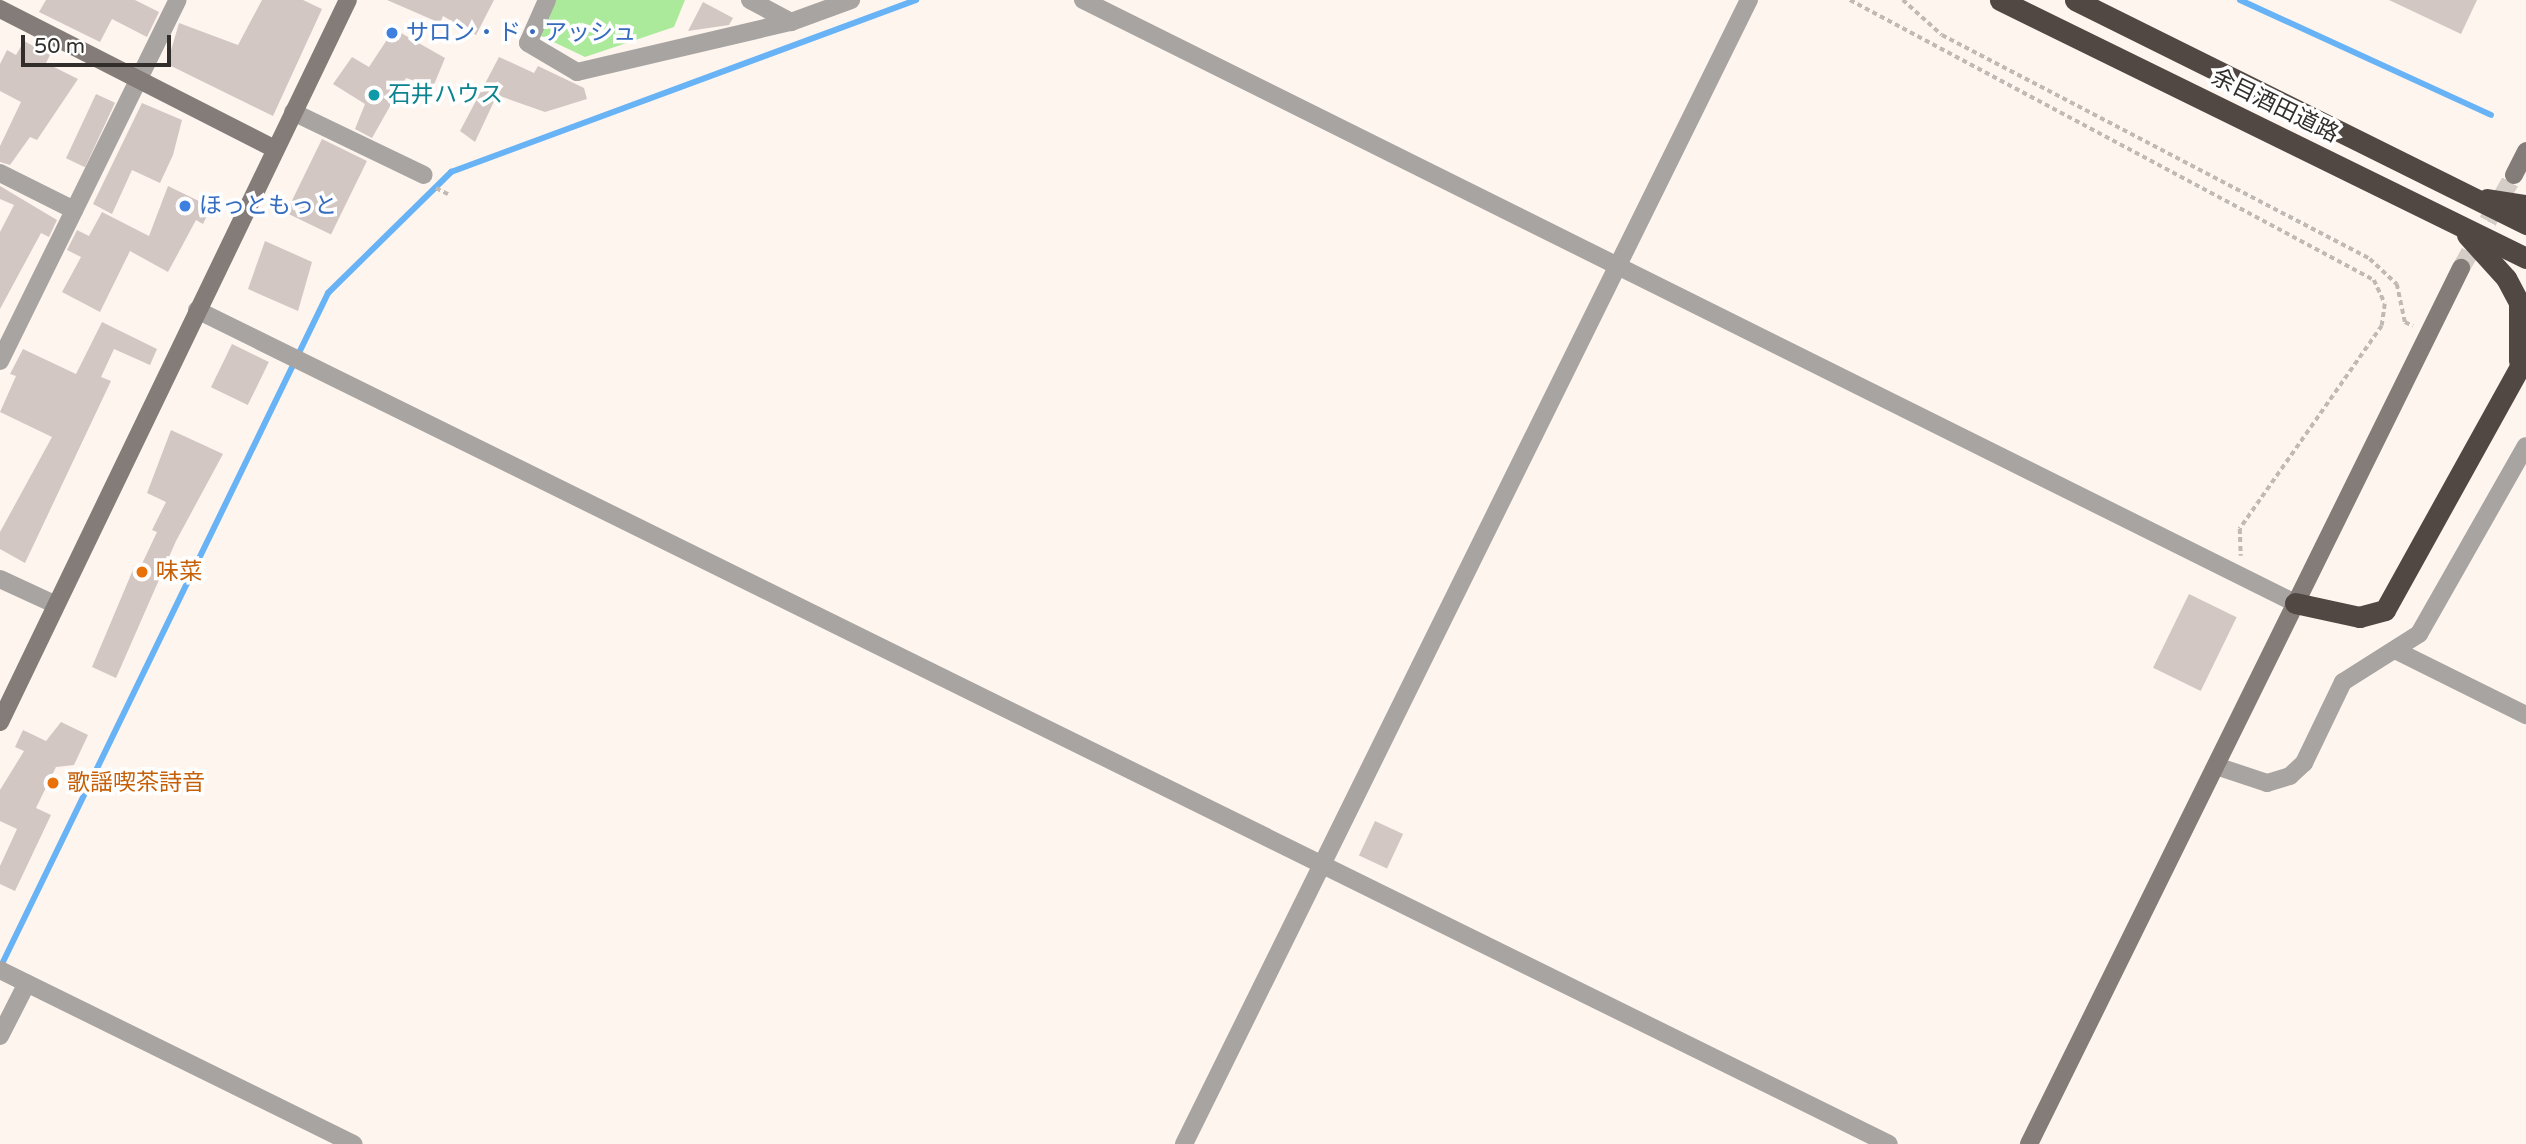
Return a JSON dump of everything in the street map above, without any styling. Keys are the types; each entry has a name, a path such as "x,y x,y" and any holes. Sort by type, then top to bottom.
{"highway":[{"name":"余目酒田道路","path":"2000,0 2526,258"},
{"name":"余目酒田道路","path":"2075,0 2526,224"},
{"path":"2468,196 2526,205"},
{"path":"2295,603 2359,617 2385,610 2522,358 2519,302 2506,278 2456,224"}],"street":[{"path":"0,361 178,0"},
{"path":"0,722 54,604 348,0"},
{"path":"547,0 528,43 577,72 791,22 851,0"},
{"path":"750,0 791,22"},
{"path":"1083,0 2295,603"},
{"path":"1184,1144 1749,0"},
{"path":"0,9 275,149"},
{"path":"293,112 426,179"},
{"path":"2514,175 2526,151"},
{"path":"0,173 74,210"},
{"path":"2029,1144 2462,268"},
{"path":"197,310 1321,867 1889,1144"},
{"path":"2216,766 2267,783 2290,776 2304,763 2343,682 2399,652 2419,634 2526,446"},
{"path":"0,579 54,604"},
{"path":"2399,652 2526,715"},
{"path":"0,1036 13,976 353,1144"}],"path":[{"path":"1850,0 2374,280 2385,304 2382,326 2240,529 2241,576"},
{"path":"1903,0 1942,35 2371,259 2397,284 2404,322 2428,333"},
{"path":"426,179 450,195"}],"green space":[{"path":"542,0 685,0 674,27 585,57 539,35"}],"building":[{"path":"46,0 135,0 159,12 147,37 112,19 100,42 39,12"},
{"path":"262,0 303,0 322,9 273,116 167,64 179,23 238,45"},
{"path":"387,0 494,0 476,35 443,16 440,23"},
{"path":"2389,0 2477,0 2461,34"},
{"path":"703,2 733,18 729,25 688,31"},
{"path":"394,29 445,58 433,87 406,78 372,138 355,129 365,104 333,84 352,57 369,67"},
{"path":"24,41 50,55 46,63 78,79 37,140 30,137 10,165 0,162 0,146 21,102 0,91 0,64 7,50 16,55"},
{"path":"499,57 534,73 538,66 584,88 587,99 545,112 497,95 475,142 460,131"},
{"path":"96,94 115,103 85,167 66,158"},
{"path":"142,103 182,120 173,155 160,183 132,170 112,214 93,204"},
{"path":"322,139 367,161 331,235 286,213"},
{"path":"0,186 57,220 49,237 41,233 0,309 0,232 14,205 0,199"},
{"path":"168,186 211,207 203,224 196,220 168,272 130,251 100,312 62,292 81,257 67,250 77,230 89,236 102,212 149,236"},
{"path":"265,241 312,262 298,311 248,289"},
{"path":"102,322 157,349 150,365 114,349 101,377 111,381 25,563 0,549 0,532 52,437 0,412 16,376 10,374 23,349 76,374"},
{"path":"232,344 269,362 248,405 211,387"},
{"path":"171,430 223,454 176,541 116,678 92,667 135,565 140,568 157,532 152,530 166,502 147,493"},
{"path":"2189,594 2237,617 2201,691 2153,668"},
{"path":"61,722 88,735 74,765 56,767 36,808 51,815 15,891 0,884 0,866 17,829 0,821 0,790 24,751 15,747 23,730 46,741"},
{"path":"1375,821 1403,834 1387,869 1359,855"}],"waterway":[{"path":"0,968 328,293 451,172 916,0"},
{"path":"2240,0 2491,115"}],"tunnel":[{"path":"2461,268 2514,175"}],"place":[{"name":"サロン・ド・アッシュ","path":"392,33"},
{"name":"石井ハウス","path":"374,95"},
{"name":"ほっともっと","path":"185,206"},
{"name":"味菜","path":"142,572"},
{"name":"歌謡喫茶詩音","path":"53,783"}]}
